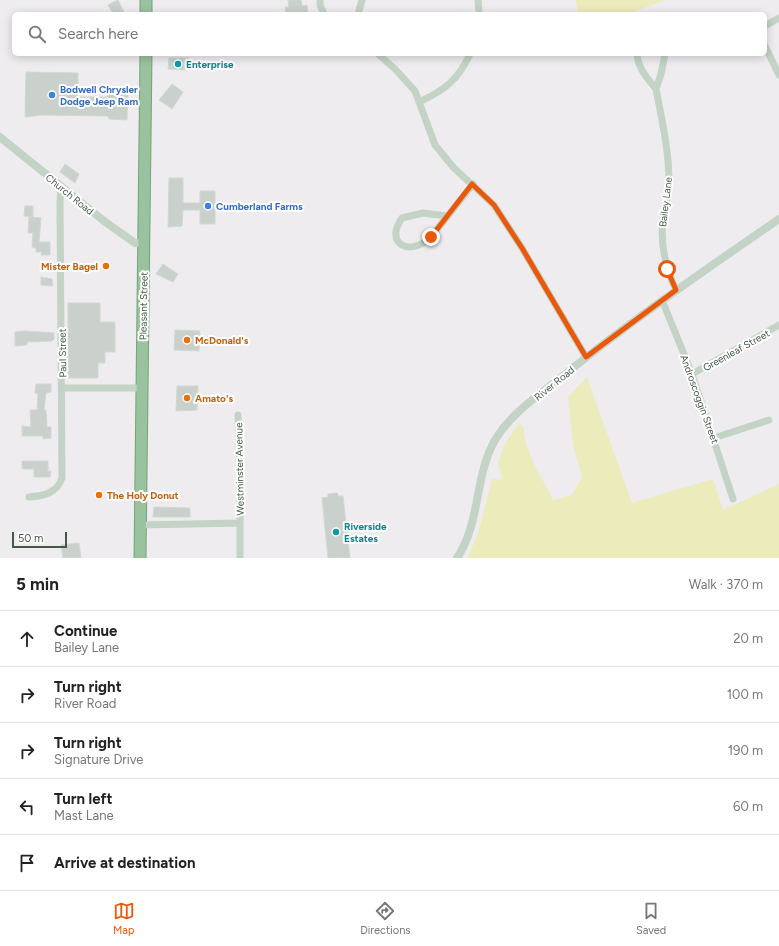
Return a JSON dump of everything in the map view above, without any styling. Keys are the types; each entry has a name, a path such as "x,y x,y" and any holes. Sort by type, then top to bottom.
{"highway":[{"path":"146,0 146,12"},
{"name":"Pleasant Street","path":"140,558 145,243 146,56"}],"street":[{"path":"320,0 320,6 323,12"},
{"path":"359,12 362,0"},
{"path":"478,0 479,12"},
{"path":"767,25 779,18"},
{"path":"767,50 779,75"},
{"path":"380,56 395,69 415,91 436,145 454,168 494,205 522,248 586,357"},
{"path":"419,102 438,93 451,83 464,68 469,56"},
{"name":"Bailey Lane","path":"638,56 642,71 656,89 666,140 669,184 663,217 662,244 667,269 676,290"},
{"name":"Bailey Lane","path":"656,89 665,56"},
{"name":"Church Road","path":"0,137 86,208 135,243 145,243"},
{"path":"446,216 423,213 402,218 396,226 396,234 399,242 405,247 419,247 431,237 472,184"},
{"name":"Paul Street","path":"29,498 49,494 56,490 62,478 63,388 61,186"},
{"name":"River Road","path":"457,558 472,525 481,474 495,440 506,425 525,406 586,357 676,290 779,220"},
{"name":"Androscoggin Street","path":"662,300 692,374 733,499"},
{"name":"Greenleaf Street","path":"692,374 779,325"},
{"path":"63,388 142,388"},
{"name":"Westminster Avenue","path":"238,415 240,558"},
{"path":"714,438 769,420"},
{"name":"Westminster Avenue","path":"140,525 240,523"}],"green space":[{"path":"576,0 665,0 633,12 578,12"},
{"path":"587,377 632,503 713,479 723,510 779,484 779,558 467,558 478,534 492,479 501,480 502,477 498,464 504,445 519,423 524,427 526,444 539,474 553,500 572,495 582,477 573,445 568,397"}],"building":[{"path":"118,0 124,12 112,12 108,5"},
{"path":"288,0 301,0 302,6 307,5 308,12 286,12 285,7 289,7"},
{"name":"Enterprise","path":"169,58 188,58 187,70 168,69"},
{"name":"Bodwell Chrysler Dodge Jeep Ram","path":"26,72 78,73 78,97 108,97 109,93 128,93 127,120 109,119 108,116 41,115 25,117"},
{"path":"172,84 183,92 172,109 159,100"},
{"path":"65,164 79,174 75,183 60,172"},
{"name":"Cumberland Farms","path":"169,178 183,178 183,203 200,203 200,191 215,191 215,224 200,224 200,210 183,210 182,226 168,227"},
{"path":"25,206 33,206 33,217 24,216"},
{"path":"29,217 41,218 39,242 50,242 50,255 41,255 42,252 36,252 36,248 32,247 33,233 28,233"},
{"path":"163,264 178,274 173,282 156,274"},
{"path":"41,277 52,279 53,286 41,285"},
{"path":"68,303 100,303 100,322 115,322 115,352 105,352 105,363 98,363 98,378 68,378"},
{"name":"McDonald's","path":"175,330 200,331 199,351 174,350"},
{"path":"25,331 54,333 54,339 52,341 27,342 27,345 15,346 15,332"},
{"path":"36,384 51,384 51,392 46,393 44,410 46,410 47,427 51,427 51,438 43,439 43,436 22,436 22,426 31,427 30,410 37,410 38,393 35,393"},
{"name":"Amato's","path":"177,386 198,386 197,410 176,411"},
{"path":"22,461 48,461 48,471 51,471 50,477 34,477 34,469 22,469"},
{"name":"Riverside Estates","path":"337,493 338,496 343,496 350,558 328,558 322,498 328,497 328,494"},
{"path":"154,507 190,508 190,517 153,517"},
{"path":"79,543 81,558 63,558 61,545"}],"place":[{"name":"Enterprise","path":"178,64"},
{"name":"Bodwell Chrysler Dodge Jeep Ram","path":"52,95"},
{"name":"Cumberland Farms","path":"208,206"},
{"name":"Mister Bagel","path":"106,266"},
{"name":"McDonald's","path":"187,340"},
{"name":"Amato's","path":"187,398"},
{"name":"The Holy Donut","path":"99,495"},
{"name":"Riverside Estates","path":"336,532"}],"route":[{"path":"431,237 472,184 494,205 522,248 586,357 676,290 667,269"}]}
